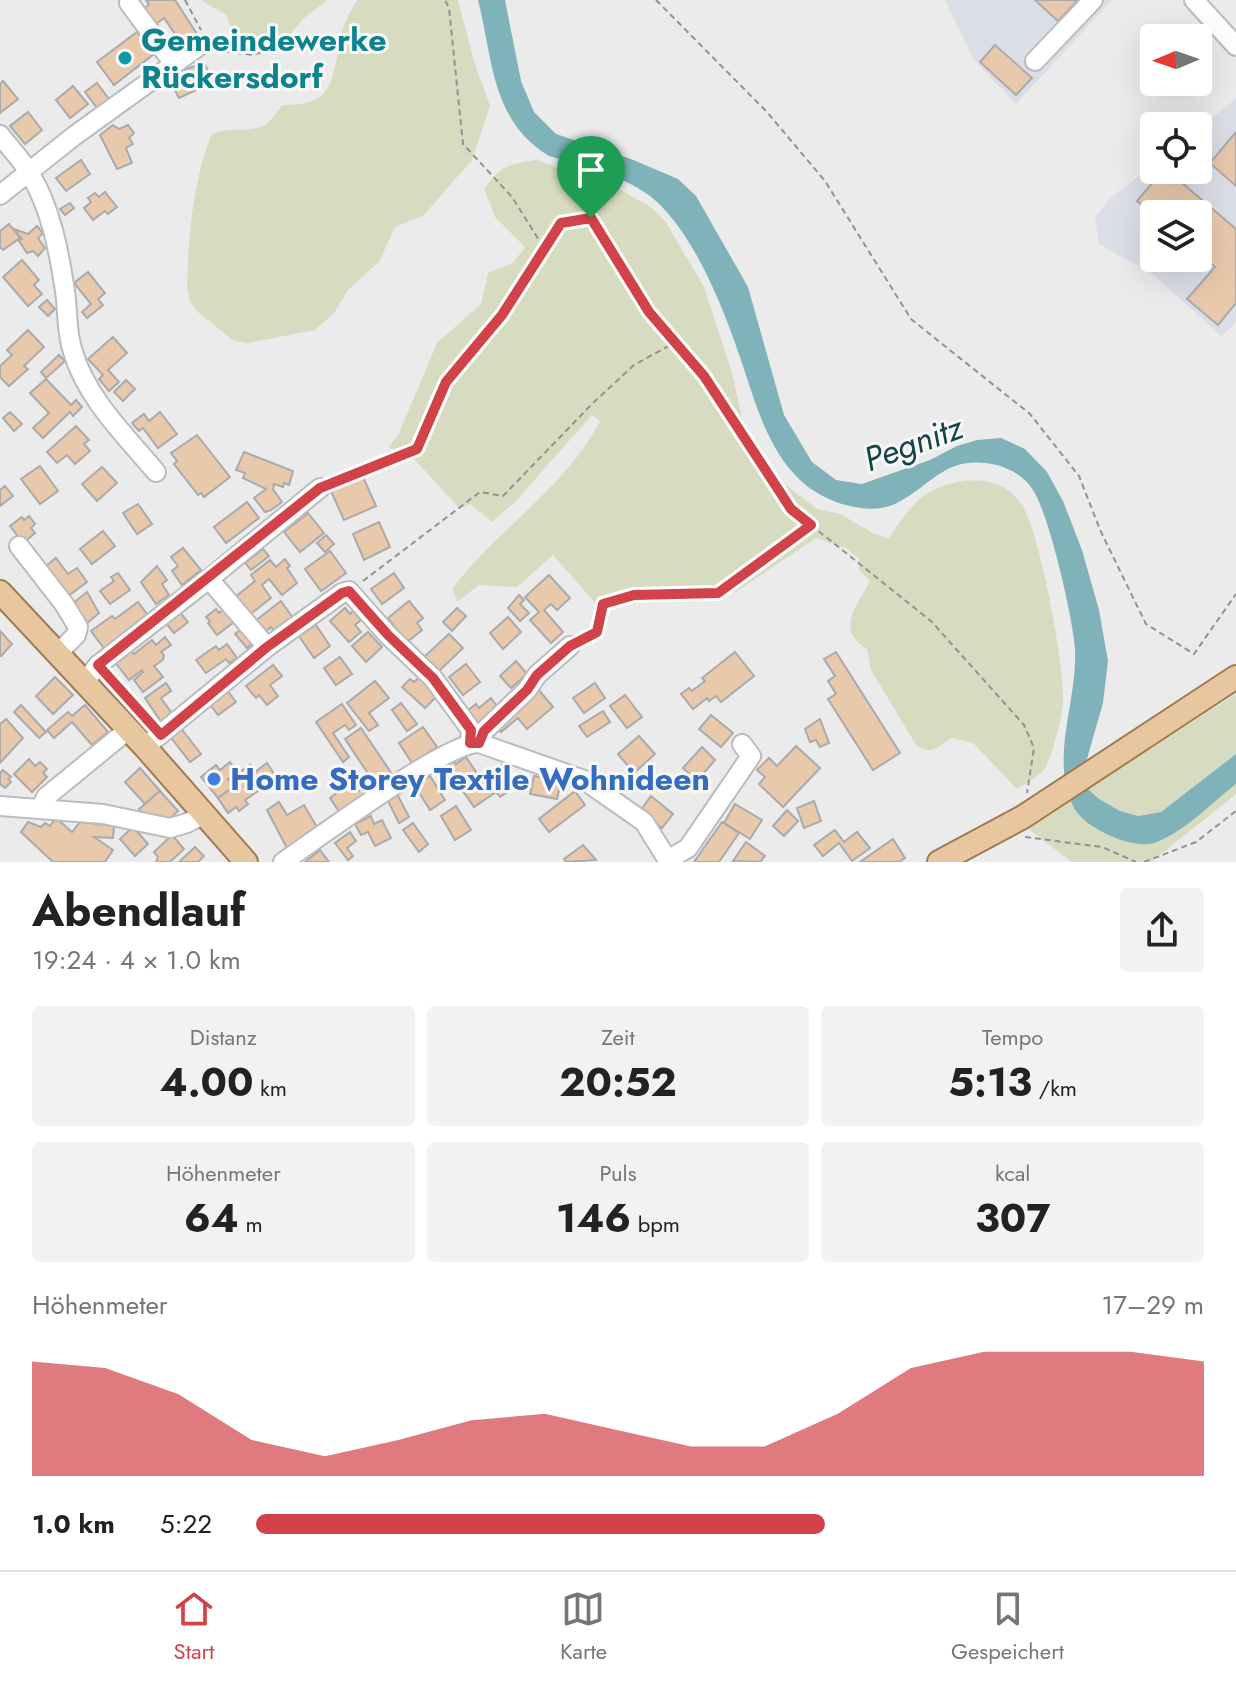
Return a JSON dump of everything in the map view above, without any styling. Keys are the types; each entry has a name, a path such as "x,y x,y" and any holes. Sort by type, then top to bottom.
{"main road":[{"path":"0,592 57,654 91,674 129,729 153,741 203,815 246,862"},
{"path":"939,862 1022,826 1051,798 1236,677"}],"street":[{"path":"1035,61 1093,0"},
{"path":"1194,0 1236,46"},
{"path":"129,3 174,64"},
{"path":"0,195 174,64 201,40"},
{"path":"0,135 29,172 43,198 55,237 73,352 93,397 156,472"},
{"path":"91,674 320,488"},
{"path":"19,546 78,627 76,635 57,654"},
{"path":"209,579 267,647"},
{"path":"153,741 267,647 349,591 388,635 433,678 471,730 475,743"},
{"path":"283,862 420,770 451,751 475,743 527,690 537,675 570,646"},
{"path":"41,808 46,797 129,729"},
{"path":"475,743 584,780 644,822 669,861 688,848 751,756 742,744"},
{"path":"0,806 103,814 170,828 203,815"}],"path":[{"path":"185,0 201,40 253,55 292,42"},
{"path":"445,0 449,8 463,144 512,197 544,248"},
{"path":"656,0 767,112 825,181 911,319 1030,414 1050,439 1079,476 1101,532 1146,624 1194,654 1236,594"},
{"path":"320,488 417,449 446,382 502,315 561,223 591,218 649,312 704,376 791,509 931,621 1024,725 1034,748 1022,826 1102,847 1136,862"},
{"path":"349,591 480,492 503,496 634,365 675,343"},
{"path":"570,646 597,632 603,604 634,595 718,593 811,525"},
{"path":"91,674 153,741"},
{"path":"1144,862 1196,842 1236,811"}],"shaded area":[{"path":"945,0 1112,0 1016,104 974,60"},
{"path":"1236,98 1236,322 1221,336 1149,272 1212,272 1212,200 1140,200 1140,267 1099,244 1095,217 1111,197 1140,175 1140,184 1212,184 1212,118"}],"green space":[{"path":"201,0 328,0 305,17 287,38 241,50 226,15"},
{"path":"357,0 458,0 490,106 472,160 423,216 395,227 379,262 349,289 334,313 315,330 248,343 234,341 198,312 190,302 187,288 193,210 200,170 212,134 259,127 268,123 283,105 302,104 324,92 334,72 344,25"},
{"path":"536,160 621,190 652,208 665,221 704,287 732,373 744,428 781,481 817,509 840,514 888,539 922,497 940,487 978,480 991,482 1013,494 1022,505 1036,543 1056,632 1063,685 1057,735 1049,761 1040,773 1017,789 973,743 952,738 931,750 916,745 871,670 867,649 852,633 852,616 870,581 859,570 859,559 846,548 816,538 737,591 695,602 596,604 553,555 517,587 479,585 457,602 453,588 569,467 600,421 592,415 514,503 492,522 470,504 460,509 404,448 398,453 389,447 399,433 437,343 481,304 488,273 513,263 525,247 495,217 484,189 506,167"},
{"path":"1236,694 1236,754 1161,812 1138,816 1120,811 1088,789"},
{"path":"1236,784 1236,794 1151,862 1072,862 1027,828 1072,799 1076,810 1096,829 1215,800"}],"water":[{"path":"478,0 505,0 521,81 534,112 556,134 631,159 678,179 696,196 748,287 784,415 812,462 836,480 862,484 930,460 957,446 1001,438 1025,449 1047,472 1063,501 1082,550 1099,610 1108,661 1103,703 1083,773 1088,789 1120,811 1138,816 1161,812 1236,754 1236,784 1189,823 1168,837 1148,844 1113,837 1082,818 1072,802 1064,770 1074,680 1073,634 1053,543 1033,490 1016,473 981,463 957,465 946,470 895,504 883,508 844,505 808,487 780,456 766,429 708,277 666,211 650,196 627,182 549,156 530,142 516,125 497,87"}],"building":[{"path":"146,0 175,0 197,34 182,44 164,18 155,25 144,8 149,5"},
{"path":"1035,0 1078,0 1058,21"},
{"name":"Gemeindewerke Rückersdorf","path":"137,32 154,54 114,85 97,62"},
{"path":"995,45 1032,78 1016,95 980,62"},
{"path":"204,63 214,82 179,98 170,82 186,73 184,70"},
{"path":"3,81 18,99 0,113 0,84"},
{"path":"97,83 109,99 97,108 85,92"},
{"path":"73,86 88,104 70,118 56,100"},
{"path":"28,112 42,130 25,144 10,126"},
{"path":"113,125 119,129 128,125 134,133 129,138 133,144 126,148 132,163 117,169 100,135"},
{"path":"1236,132 1236,186 1212,165 1212,161"},
{"path":"81,160 90,174 66,191 56,178"},
{"path":"1151,184 1183,184 1202,200 1140,200 1140,203 1137,201"},
{"path":"105,192 117,207 93,220 84,208 91,202 88,198 95,193 99,197"},
{"path":"70,203 74,208 65,215 60,209"},
{"path":"1212,208 1236,229 1236,303 1218,325 1187,299 1215,267 1212,265"},
{"path":"9,224 20,238 3,250 0,247 0,231"},
{"path":"37,226 43,233 38,238 45,248 38,256 33,251 27,253 14,229 28,234"},
{"path":"22,260 39,280 34,285 42,294 28,306 3,277"},
{"path":"88,272 105,293 98,299 103,305 87,318 82,312 91,304 74,283"},
{"path":"47,300 55,309 48,316 39,307"},
{"path":"28,330 44,347 24,366 28,369 9,386 0,377 0,366 12,355 7,350"},
{"path":"113,337 127,353 108,370 119,382 109,391 99,379 103,375 88,359"},
{"path":"59,355 65,361 46,378 41,372"},
{"path":"46,379 71,405 76,400 82,407 73,416 70,412 43,438 33,428 49,413 30,393"},
{"path":"126,380 135,389 123,401 114,392"},
{"path":"10,412 22,424 14,431 3,418"},
{"path":"160,412 177,434 158,448 143,428 139,431 132,423 144,414 149,421"},
{"path":"76,426 89,440 84,444 90,451 75,464 67,455 57,463 47,452"},
{"path":"197,435 230,477 204,497 201,493 198,495 174,464 177,461 171,453"},
{"path":"244,452 293,471 289,485 274,484 273,489 282,502 271,510 265,512 254,498 266,489 243,478 245,473 236,470"},
{"path":"40,466 58,491 40,504 21,479"},
{"path":"102,467 117,483 97,501 82,484"},
{"path":"363,477 376,506 344,520 331,491"},
{"path":"5,486 13,496 0,506 0,490"},
{"path":"247,502 259,518 226,543 214,527"},
{"path":"138,504 152,524 137,534 123,513"},
{"path":"308,513 324,533 300,552 284,532"},
{"path":"29,516 35,524 31,528 35,533 23,543 10,526"},
{"path":"379,522 390,547 364,560 353,534"},
{"path":"103,531 115,546 92,564 80,549"},
{"path":"326,535 334,544 325,552 317,543"},
{"path":"183,548 201,570 182,585 172,571 178,566 171,557"},
{"path":"263,549 269,556 251,570 245,563"},
{"path":"330,551 346,573 321,591 305,569"},
{"path":"56,558 68,574 77,568 87,582 68,596 46,566"},
{"path":"285,559 297,583 282,595 269,579 262,585 271,598 248,616 234,598 255,581 251,575 270,560 276,567"},
{"path":"157,566 167,580 162,584 169,595 156,604 141,582"},
{"path":"118,573 130,590 110,604 100,591 114,581 111,577"},
{"path":"394,573 404,588 382,604 371,589"},
{"path":"549,575 570,598 557,610 551,604 544,610 563,632 551,643 530,620 539,612 525,597"},
{"path":"87,592 99,613 86,624 71,605"},
{"path":"519,595 524,600 520,604 529,613 520,621 508,608"},
{"path":"281,601 293,618 275,632 271,627 263,634 254,622"},
{"path":"409,601 423,618 417,623 422,630 407,642 388,618"},
{"path":"138,602 150,618 106,651 91,631"},
{"path":"345,608 361,620 355,625 361,632 349,642 330,621"},
{"path":"457,608 466,616 452,631 443,622"},
{"path":"216,609 219,613 224,609 234,622 217,635 206,617"},
{"path":"178,610 188,622 174,633 164,621"},
{"path":"508,617 521,632 503,649 490,633"},
{"path":"316,625 330,646 314,658 299,636"},
{"path":"243,628 254,642 247,648 235,634"},
{"path":"0,631 12,644 1,656 0,655"},
{"path":"368,632 382,647 366,662 352,646"},
{"path":"449,634 463,648 437,673 423,658"},
{"path":"165,637 171,645 161,652 163,660 154,666 163,677 143,692 134,680 142,670 129,680 114,661 130,649 134,654 152,640 156,645"},
{"path":"227,644 237,658 229,663 226,659 206,673 196,660 216,646 219,650"},
{"path":"735,652 754,676 721,702 716,696 709,701 707,698 693,709 681,694 689,688 692,691 705,681 702,678"},
{"path":"836,652 900,753 873,770 828,699 836,694 828,681 835,676 824,659"},
{"path":"340,657 352,674 336,685 324,668"},
{"path":"516,661 527,674 511,688 500,676"},
{"path":"466,664 480,682 463,695 449,677"},
{"path":"273,665 282,676 270,685 278,696 267,705 246,686"},
{"path":"422,675 440,693 425,708 402,687 410,679 414,682"},
{"path":"55,677 73,695 53,714 36,696"},
{"path":"375,681 389,698 369,713 378,725 369,731 347,703"},
{"path":"166,683 171,691 161,698 173,715 162,723 145,698"},
{"path":"595,683 605,698 584,713 573,698"},
{"path":"538,689 553,707 527,729 518,718 501,732 496,726"},
{"path":"227,690 236,702 218,715 209,703"},
{"path":"625,695 642,717 627,728 610,706"},
{"path":"491,698 499,709 477,727 466,712 476,704 479,708"},
{"path":"401,703 417,724 407,731 392,710"},
{"path":"342,704 356,725 349,730 345,725 333,733 349,757 343,762 316,722"},
{"path":"21,705 46,732 39,738 14,712"},
{"path":"85,705 108,732 92,745 72,722 54,738 47,730 68,712 72,716"},
{"path":"603,711 610,722 587,737 579,726"},
{"path":"711,715 733,733 721,747 699,729"},
{"path":"6,719 23,738 0,763 0,724"},
{"path":"820,719 829,743 820,747 816,740 810,742 805,729"},
{"path":"180,727 201,754 190,762 169,735"},
{"path":"423,727 437,747 412,763 399,743"},
{"path":"361,728 396,780 342,816 330,798 351,783 357,792 373,781 345,739"},
{"path":"639,736 655,754 634,773 618,754"},
{"path":"796,746 820,768 783,807 759,784 765,777 757,770 769,758 777,766"},
{"path":"702,747 715,760 697,781 683,768"},
{"path":"466,757 481,779 503,764 517,785 500,797 496,792 474,807 445,765 453,760 456,764"},
{"path":"29,759 35,766 40,762 47,769 43,773 47,777 32,792 14,774"},
{"path":"230,762 237,773 228,779 233,787 218,798 201,777 216,765 220,770"},
{"path":"267,763 277,778 245,800 248,804 239,811 236,807 228,813 218,798 245,779 240,772 250,765 255,772"},
{"path":"140,768 160,791 145,804 125,782"},
{"path":"3,770 11,777 5,788 0,784"},
{"path":"430,776 445,800 430,810 415,786"},
{"path":"534,776 561,781 557,799 530,794"},
{"path":"160,791 178,811 163,825 153,824 139,809"},
{"path":"575,791 585,805 549,832 539,819"},
{"path":"397,794 409,817 399,823 387,799"},
{"path":"651,796 673,814 662,828 640,811"},
{"path":"814,801 821,821 804,828 797,808"},
{"path":"279,802 287,815 304,805 321,834 289,852 267,810"},
{"path":"735,804 762,820 750,839 724,823"},
{"path":"456,806 471,830 455,840 441,816"},
{"path":"787,810 798,821 784,836 773,826"},
{"path":"371,816 374,824 382,820 391,838 375,846 368,832 361,835 355,824"},
{"path":"56,818 72,832 80,822 114,826 113,838 94,837 113,850 105,862 53,862 21,832 28,822 41,827 45,823 50,826"},
{"path":"722,822 739,833 719,862 694,862"},
{"path":"413,823 428,844 419,852 403,830"},
{"path":"133,827 148,844 135,856 120,839"},
{"path":"835,830 844,842 857,832 870,848 852,861 839,843 823,856 814,845"},
{"path":"350,832 356,841 347,848 353,856 348,860 335,843"},
{"path":"172,835 184,849 170,862 156,862 158,857 154,852"},
{"path":"893,839 905,858 899,862 860,862"},
{"path":"746,842 765,856 760,862 733,861"},
{"path":"583,845 596,860 566,862 564,859"},
{"path":"195,847 204,856 198,862 179,862"},
{"path":"320,850 329,862 305,862"}],"place":[{"name":"Gemeindewerke Rückersdorf","path":"125,58"},
{"name":"Home Storey Textile Wohnideen","path":"214,779"}],"route":[{"path":"591,218 649,312 704,376 791,509 811,525 759,566 718,593 634,595 603,604 597,632 570,646 537,675 527,690 484,731 479,743 470,743 471,730 433,678 388,635 349,591 267,647 161,735 98,665 320,488 417,449 446,382 502,315 561,223 591,218"}],"water label":[{"name":"Pegnitz","path":"913,443"}]}
